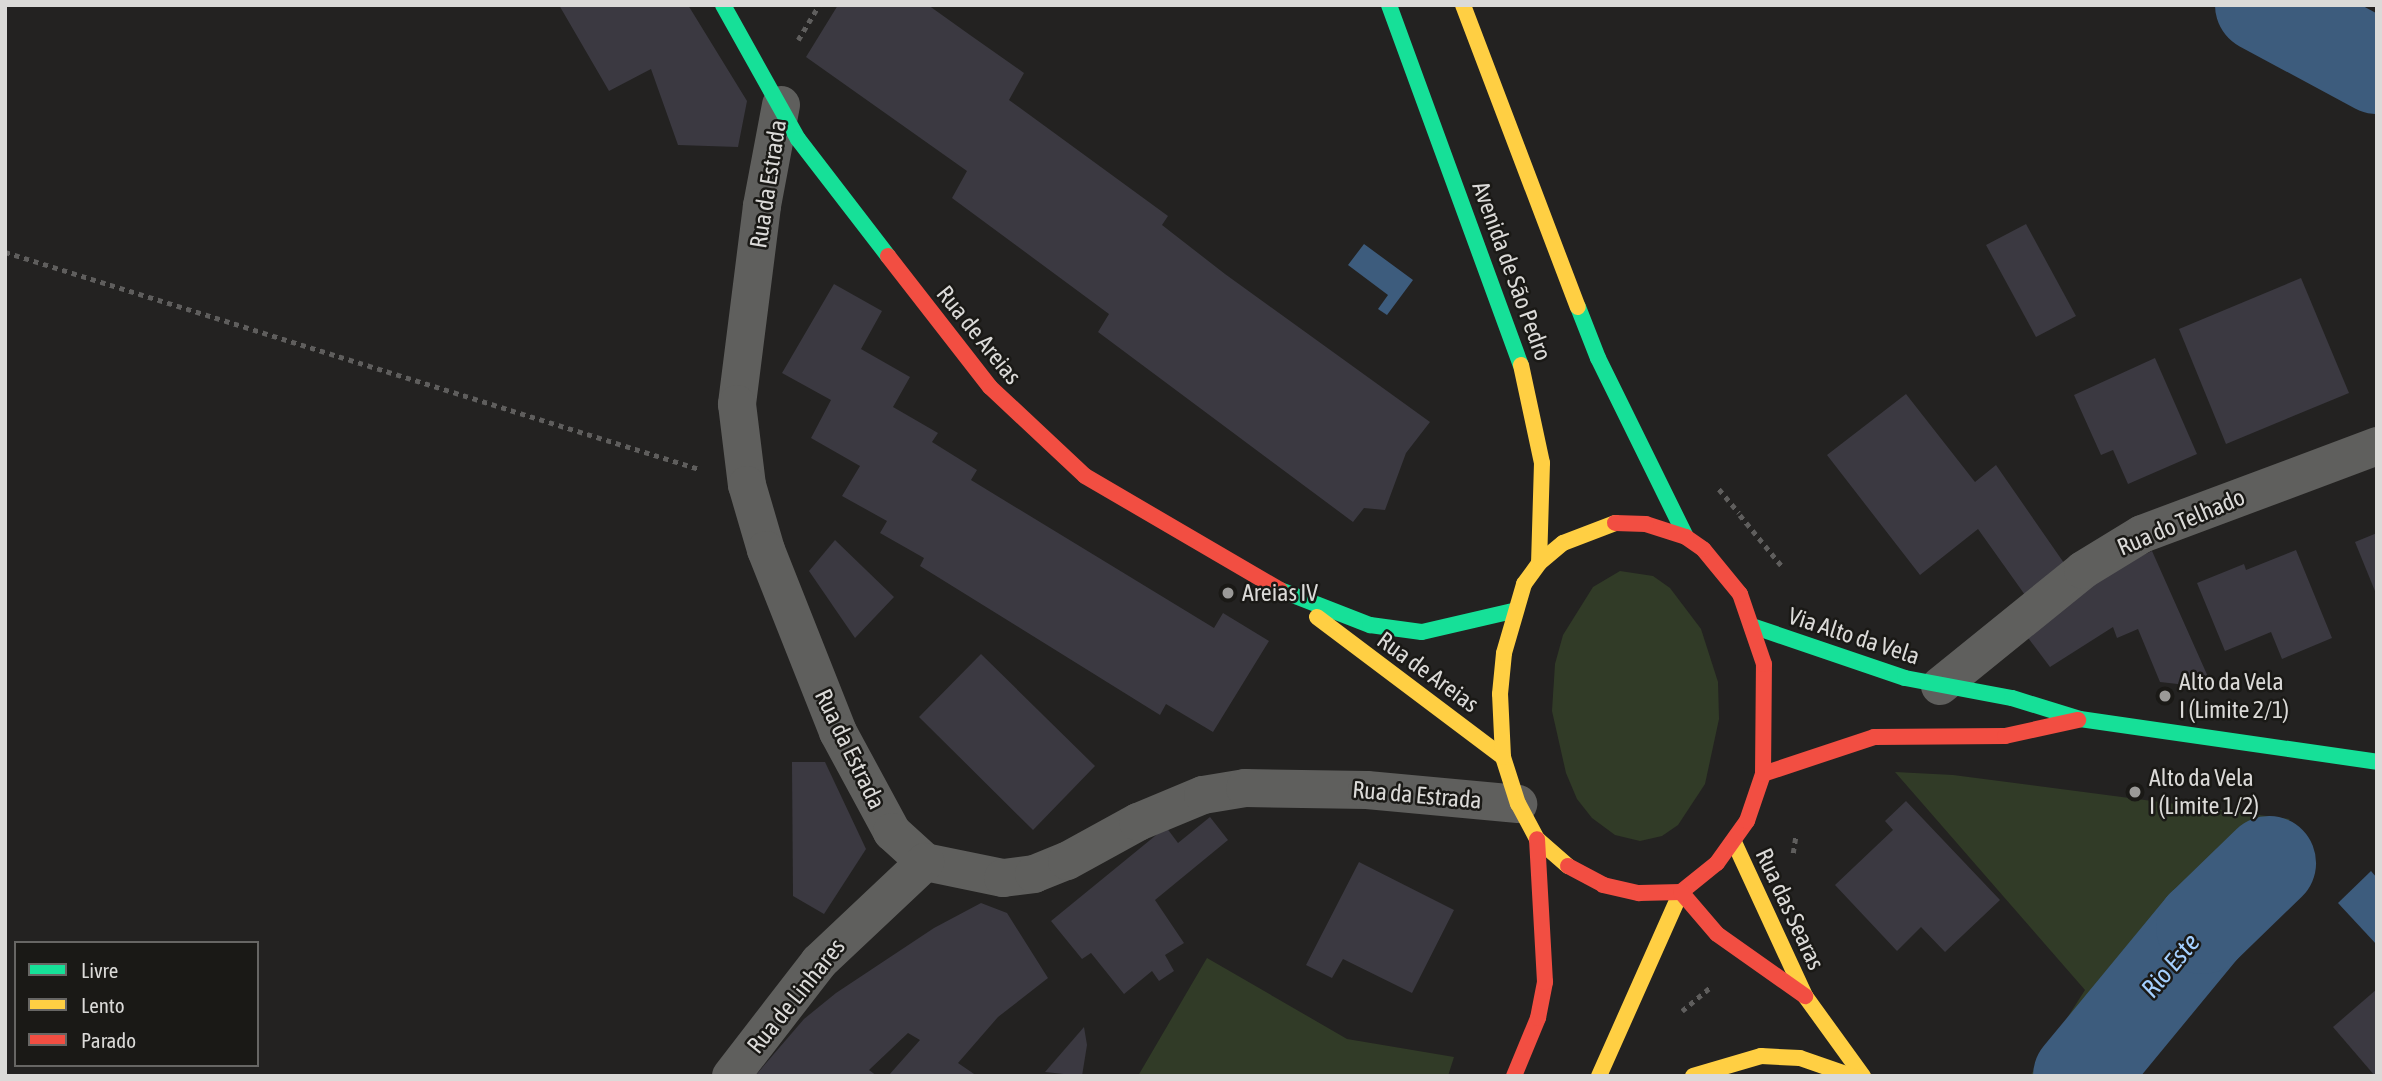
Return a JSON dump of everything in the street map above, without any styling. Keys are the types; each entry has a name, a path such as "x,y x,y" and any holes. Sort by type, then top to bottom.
{"main road":[{"name":"Rua de Areias","path":"723,5 781,104 797,139 1021,420 1085,476 1293,598 1503,757"},
{"name":"Avenida de São Pedro","path":"1389,5 1529,386 1542,463 1539,563"},
{"name":"Avenida de São Pedro","path":"1463,5 1598,358 1659,475 1686,537"},
{"name":"Avenida de São Pedro","path":"1615,523 1646,524 1686,537 1703,549 1740,594 1755,627 1767,701 1763,774 1734,842 1717,863 1681,892 1639,893 1603,885 1574,871 1537,839 1518,804 1503,757 1500,694 1513,611 1539,563 1563,543 1615,523"},
{"name":"Rua de Areias","path":"1293,598 1395,632 1422,632 1513,611"},
{"name":"Via Alto da Vela","path":"1755,627 1932,693 2012,698 2080,719 2377,762"},
{"name":"Via Alto da Vela","path":"1874,737 2005,736 2080,719"},
{"name":"Via Alto da Vela","path":"1763,774 1874,737 1898,722"},
{"path":"1514,1076 1538,1018 1545,982 1537,839"},
{"name":"Rua das Searas","path":"1734,842 1805,996 1863,1076"},
{"name":"Rua das Searas","path":"1681,892 1700,918 1748,957 1805,996"},
{"path":"1599,1076 1681,892"},
{"path":"1693,1076 1761,1056 1800,1058 1853,1076"}],"street":[{"name":"Rua da Estrada","path":"781,104 762,206 737,404 747,485 766,550 838,732 892,832 925,862 1003,878 1034,874 1203,795 1245,788 1367,790 1518,804"},
{"name":"Rua do Telhado","path":"1932,693 2082,570 2142,534 2377,446"},
{"name":"Rua de Linhares","path":"732,1076 818,962 925,862"}],"path":[{"path":"5,252 677,462"},
{"path":"1659,475 1739,513 1786,574"},
{"path":"1791,864 1815,757"},
{"path":"1675,1016 1748,957"}],"green space":[{"path":"1620,571 1653,576 1670,588 1701,629 1718,682 1719,719 1705,784 1678,825 1662,836 1640,841 1615,835 1592,818 1577,799 1566,773 1552,711 1555,664 1563,635 1593,587"},
{"path":"1895,772 1953,775 2290,819 2240,861 2185,919 2110,1003 2055,1076 2030,1076 2085,990"},
{"path":"1207,958 1347,1039 1454,1057 1448,1076 1138,1076"}],"water":[{"path":"1364,244 1413,280 1387,315 1378,309 1388,295 1348,265"},
{"path":"2371,871 2377,878 2377,945 2338,903"}],"building":[{"path":"559,5 688,5 747,101 738,147 678,145 651,69 609,91"},
{"path":"838,5 928,5 1024,73 1009,100 1168,216 1162,225 1225,274 1430,422 1406,453 1385,510 1364,508 1353,522 1098,332 1109,314 952,198 967,171 806,57"},
{"path":"2026,224 2076,316 2036,337 1986,245"},
{"path":"2301,278 2349,393 2226,444 2179,329"},
{"path":"834,284 882,311 861,349 910,377 893,407 938,433 932,442 977,470 971,480 1214,628 1223,613 1269,641 1213,732 1166,704 1160,715 920,566 924,558 880,533 887,521 842,496 860,466 811,438 831,400 782,373"},
{"path":"2155,358 2197,454 2128,484 2113,450 2101,455 2074,395"},
{"path":"1906,394 1975,482 1996,465 2064,563 2025,595 1978,529 1920,575 1827,455"},
{"path":"2377,533 2377,596 2355,542"},
{"path":"835,540 894,597 855,638 809,571"},
{"path":"2296,550 2332,638 2282,659 2271,632 2225,651 2197,583 2244,564 2246,570"},
{"path":"2152,551 2213,688 2160,682 2138,629 2117,638 2113,627 2050,667 2023,631 2090,580"},
{"path":"981,654 1095,766 1033,830 919,717"},
{"path":"792,762 825,762 866,849 824,914 793,896"},
{"path":"1906,801 2000,900 1945,952 1921,927 1897,951 1835,885 1893,830 1885,821"},
{"path":"1210,817 1228,840 1155,900 1184,943 1165,955 1174,971 1159,981 1152,971 1124,994 1091,953 1082,959 1051,921 1166,827 1178,843"},
{"path":"1359,862 1454,910 1412,993 1343,959 1332,978 1306,965"},
{"path":"981,903 1007,913 1048,978 998,1017 958,1063 977,1076 889,1075 920,1040 908,1033 869,1070 877,1076 755,1076 804,1019 836,993 934,928"},
{"path":"2377,989 2377,1076 2375,1076 2333,1027"},
{"path":"1084,1027 1087,1045 1082,1076 1045,1072"}],"waterway":[{"name":"Rio Este","path":"2262,5 2377,67"},
{"name":"Rio Este","path":"2080,1076 2203,927 2269,863"}],"traffic: fast":[{"path":"723,5 798,139 888,256"},
{"path":"1389,5 1521,365"},
{"path":"1578,307 1598,358 1686,537"},
{"path":"1280,590 1370,625 1422,632 1513,611"},
{"path":"1755,627 1905,678 2012,698 2080,719 2377,762"}],"traffic: slow":[{"path":"1463,5 1578,307"},
{"path":"1521,365 1542,463 1539,563"},
{"path":"1568,866 1537,839 1518,804 1503,757 1500,694 1504,653 1524,584 1539,563 1563,543 1615,523"},
{"path":"1317,617 1503,757"},
{"path":"1734,842 1805,996 1863,1076"},
{"path":"1599,1076 1681,892"},
{"path":"1693,1076 1761,1056 1800,1058 1852,1076"}],"traffic: jam":[{"path":"888,256 990,387 1085,476 1280,590"},
{"path":"1568,866 1603,885 1639,893 1681,892 1717,863 1747,821 1763,774 1764,664 1740,594 1703,549 1686,537 1646,524 1615,523"},
{"path":"1763,774 1874,737 2005,736 2078,720"},
{"path":"1514,1076 1538,1018 1545,982 1537,839"},
{"path":"1681,892 1717,934 1805,996"}],"place":[{"name":"Areias IV","path":"1228,593"},
{"name":"Alto da Vela I (Limite 2/1)","path":"2165,696"},
{"name":"Alto da Vela I (Limite 1/2)","path":"2135,792"}]}
